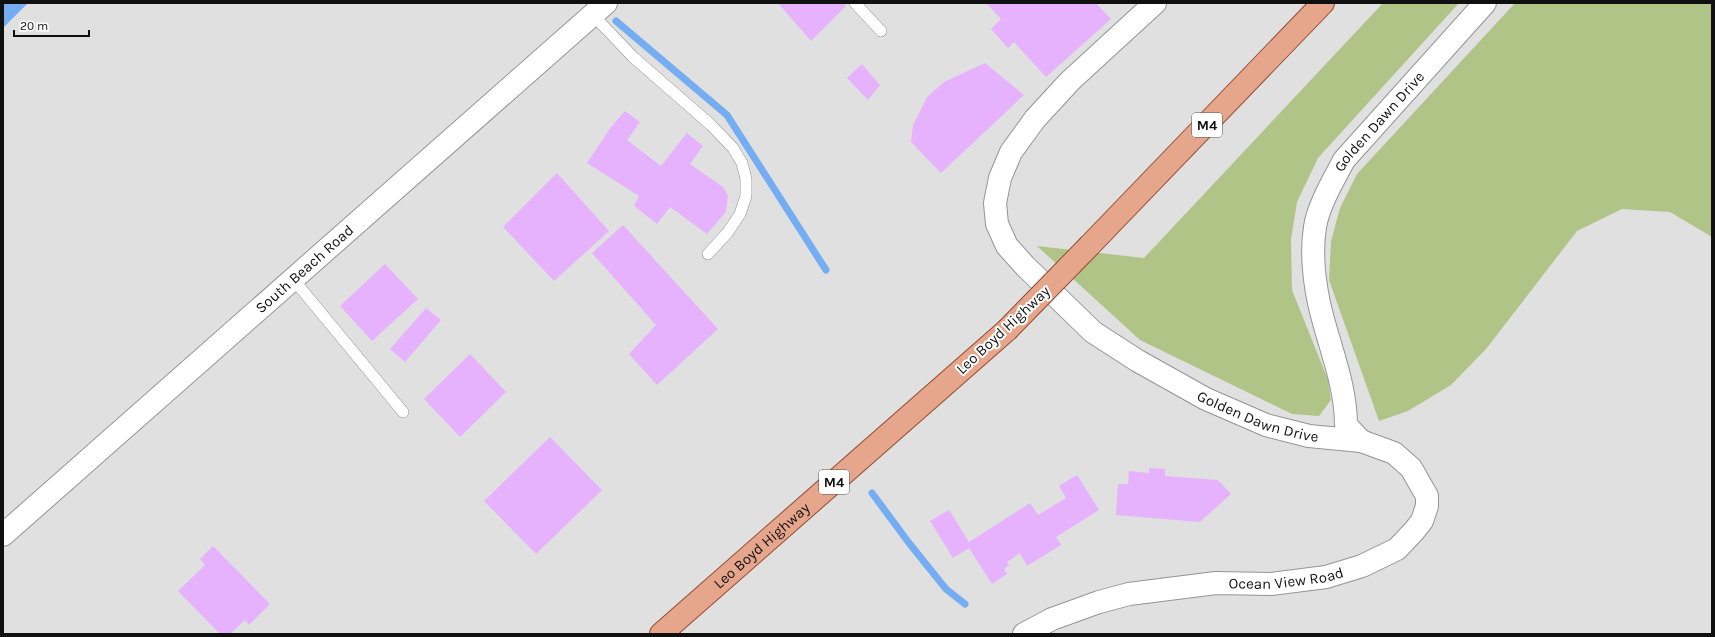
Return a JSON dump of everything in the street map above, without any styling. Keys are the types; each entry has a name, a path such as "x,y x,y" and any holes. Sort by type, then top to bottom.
{"main road":[{"name":"Leo Boyd Highway","path":"661,634 1007,330 1323,3"}],"street":[{"name":"Golden Dawn Drive","path":"1155,3 1070,81 1035,119 1015,146 1000,178 995,203 997,224 1007,246 1031,272 1093,332 1138,361 1206,399 1266,425 1309,436 1361,441"},
{"name":"Golden Dawn Drive","path":"1361,441 1346,425 1346,405 1319,302 1313,265 1315,226 1328,190 1344,160 1485,3"},
{"name":"South Beach Road","path":"3,535 600,9"},
{"name":"Ocean View Road","path":"1024,634 1052,620 1099,602 1129,594 1216,583 1271,584 1326,577 1362,566 1397,549 1414,532 1422,521 1427,506 1427,496 1412,468 1394,453 1361,441"}],"lane":[{"path":"855,3 881,31"},
{"path":"600,9 633,57 711,125 733,148 742,162 746,179 746,196 740,214 728,232 708,254"},
{"path":"292,279 403,412"}],"green space":[{"path":"1383,3 1459,3 1318,158 1297,202 1291,240 1292,290 1328,380 1331,400 1319,416 1292,414 1140,340 1037,246 1144,258"},
{"path":"1515,3 1712,3 1712,237 1670,212 1622,209 1577,231 1486,349 1451,385 1408,411 1379,421 1329,280 1331,241 1340,208 1357,174"}],"water":[{"path":"3,3 28,3 3,28"}],"building":[{"path":"778,3 844,3 846,6 811,41"},
{"path":"1096,3 1111,19 1046,77 1014,42 1008,48 991,29 1001,19 987,4"},
{"path":"985,63 1024,95 941,173 911,142 913,125 927,97 944,82"},
{"path":"862,64 880,85 868,100 847,78"},
{"path":"625,111 640,122 627,140 661,166 687,133 703,146 690,164 723,187 728,196 726,212 707,234 670,207 657,224 634,206 639,196 587,163 611,127"},
{"path":"557,173 609,231 554,281 503,227"},
{"path":"623,225 718,329 657,385 629,354 656,325 592,253"},
{"path":"385,264 418,299 372,341 340,306"},
{"path":"426,308 441,320 405,362 390,349"},
{"path":"470,354 506,392 460,437 424,399"},
{"path":"550,437 602,490 536,554 484,501"},
{"path":"1149,468 1165,469 1165,476 1218,480 1231,494 1200,522 1116,515 1118,484 1128,484 1129,471 1149,473"},
{"path":"1077,475 1099,510 1056,537 1061,545 1027,566 1020,553 1007,562 1009,565 1004,569 1007,574 992,584 969,548 953,558 930,521 949,510 969,542 1030,503 1038,515 1066,498 1059,486"},
{"path":"213,546 270,604 249,625 245,620 230,634 220,634 178,591 205,565 200,559"}],"waterway":[{"path":"616,21 727,115 826,270"},
{"path":"872,493 909,543 946,589 965,604"}]}
